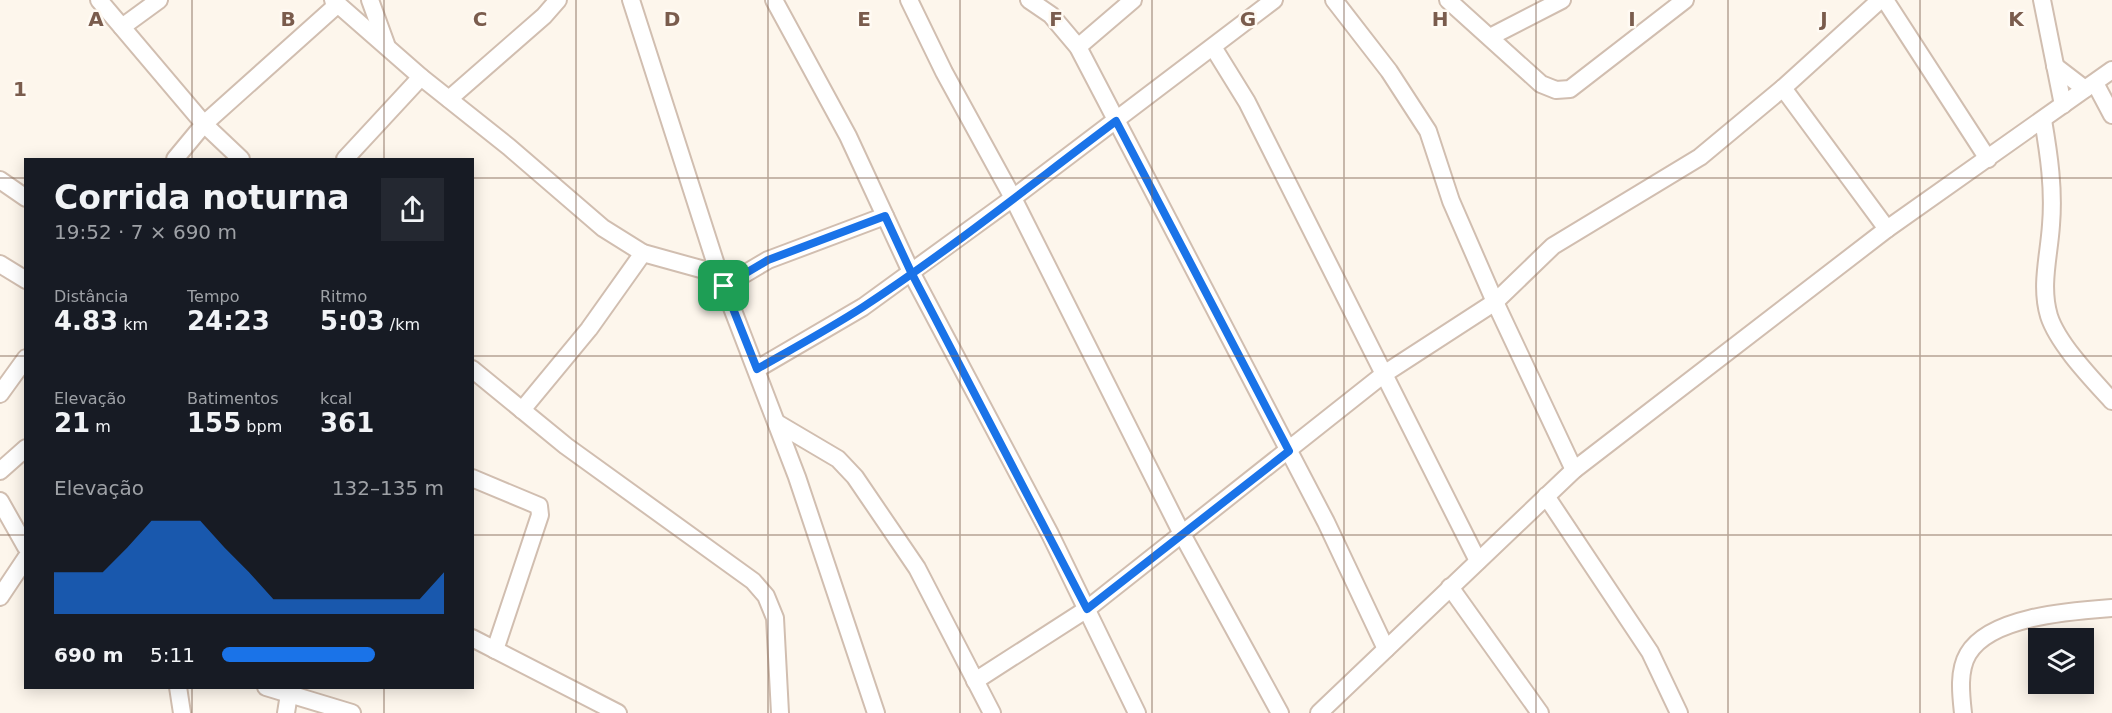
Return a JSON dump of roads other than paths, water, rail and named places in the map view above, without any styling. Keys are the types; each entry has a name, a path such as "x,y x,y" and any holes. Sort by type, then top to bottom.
{"street":[{"path":"99,0 204,124 240,158"},
{"path":"122,27 159,0"},
{"path":"370,0 387,47"},
{"path":"449,99 558,0"},
{"path":"631,0 721,280 777,423 876,713"},
{"path":"774,0 848,136 911,272 1087,609 1137,713"},
{"path":"909,0 944,72 1013,198 1182,534 1280,713"},
{"path":"1029,0 1051,15 1078,47 1289,451 1386,649"},
{"path":"1078,47 1132,0"},
{"path":"757,369 863,307 1013,198 1274,0"},
{"path":"1334,0 1389,71 1428,131 1451,201 1495,302 1574,470"},
{"path":"1448,0 1541,84 1556,90 1570,89 1685,0"},
{"path":"1490,37 1562,0"},
{"path":"975,681 1087,609 1384,374 1495,302 1553,246 1700,158 1783,88 1880,0"},
{"path":"1885,0 1988,159"},
{"path":"2042,0 2063,105"},
{"path":"176,158 204,124 335,2 421,77 603,228 643,253 721,280 885,216"},
{"path":"1213,47 1247,102 1478,561"},
{"path":"2055,66 2090,86 2112,115"},
{"path":"1319,713 1574,470 1887,229 2112,70"},
{"path":"346,158 421,77"},
{"path":"1783,88 1887,229"},
{"path":"2043,120 2052,166 2051,224 2044,291 2050,319 2080,368 2112,401"},
{"path":"0,180 24,197"},
{"path":"522,410 589,329 643,253"},
{"path":"0,264 24,279"},
{"path":"0,394 24,361"},
{"path":"474,371 566,446 753,581 766,596 775,618 780,713"},
{"path":"777,423 838,459 855,477 917,568 993,713"},
{"path":"0,471 24,450"},
{"path":"474,479 532,501 539,506 540,515 495,650"},
{"path":"1546,496 1650,652 1679,713"},
{"path":"0,501 24,543"},
{"path":"0,597 24,561"},
{"path":"1450,587 1540,713"},
{"path":"1963,713 1960,689 1967,656 1983,636 2012,624 2080,610 2112,608"},
{"path":"474,639 618,713"},
{"path":"178,689 182,713"},
{"path":"273,689 352,713"},
{"path":"286,713 289,694"}]}
